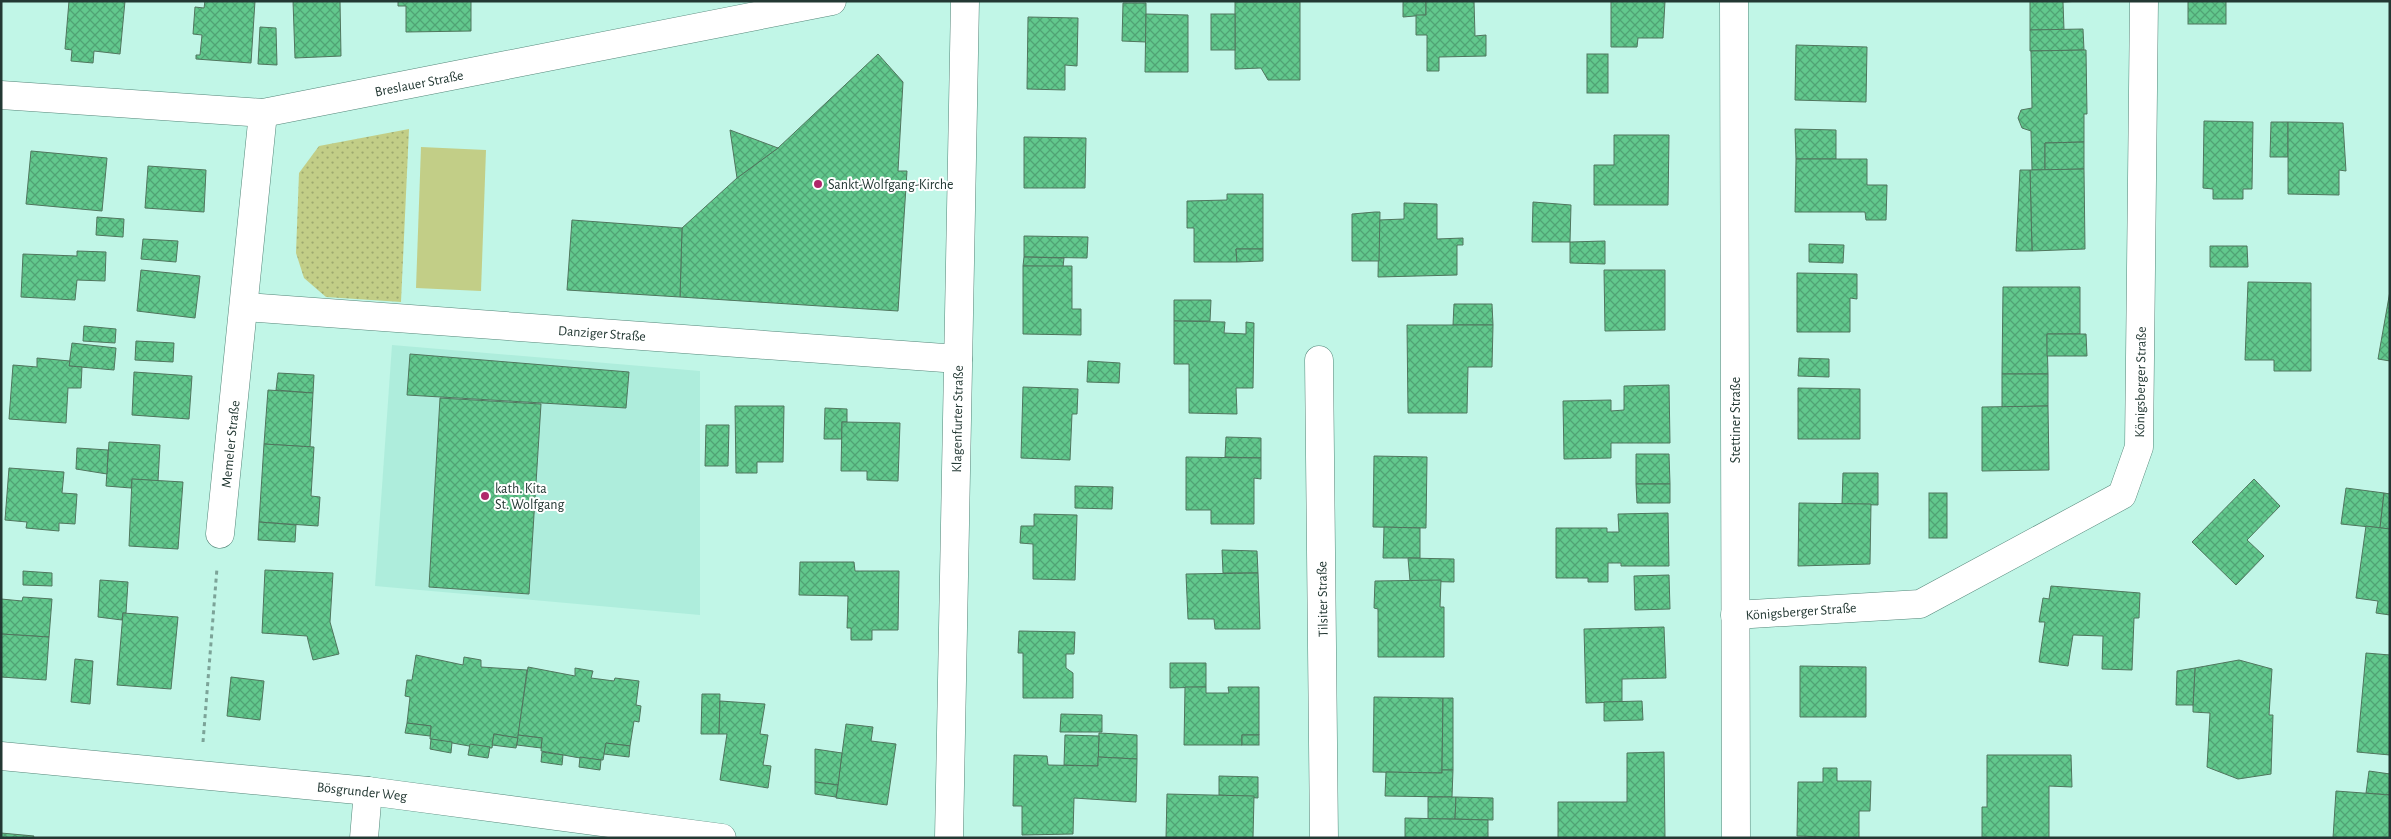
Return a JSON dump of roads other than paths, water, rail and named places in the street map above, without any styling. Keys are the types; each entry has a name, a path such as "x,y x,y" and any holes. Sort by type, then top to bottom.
{"street":[{"name":"Breslauer Straße","path":"1,95 264,113 832,1"},
{"name":"Klagenfurter Straße","path":"949,838 965,1"},
{"name":"Stettiner Straße","path":"1734,1 1736,838"},
{"name":"Königsberger Straße","path":"1735,615 1920,604 2122,495 2139,447 2144,1"},
{"name":"Memeler Straße","path":"220,534 264,113"},
{"name":"Danziger Straße","path":"245,307 958,358"},
{"name":"Tilsiter Straße","path":"1319,360 1324,838"},
{"name":"Bösgrunder Weg","path":"1,756 368,791 722,838"},
{"path":"364,838 368,791"}],"place":[{"name":"Sankt-Wolfgang-Kirche","path":"818,184"},
{"name":"kath. Kita St. Wolfgang","path":"485,496"}]}
